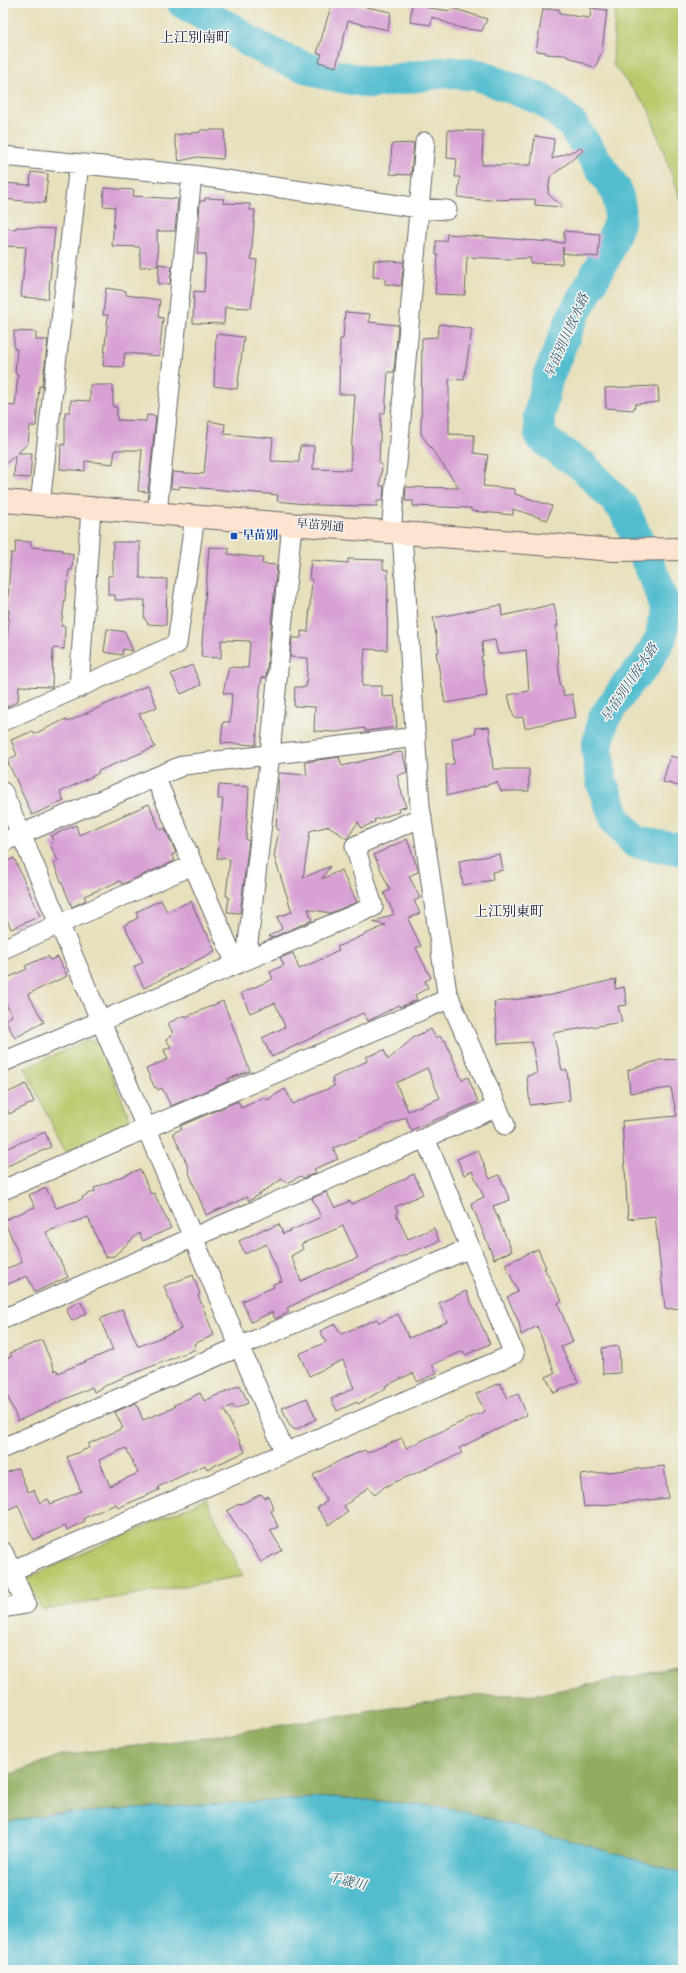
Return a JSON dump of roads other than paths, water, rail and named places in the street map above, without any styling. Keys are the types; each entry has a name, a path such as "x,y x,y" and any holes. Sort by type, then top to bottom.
{"street":[{"path":"425,142 396,532 416,737 422,817 448,993 505,1125"},
{"path":"3,156 192,175 419,208 447,210"},
{"path":"40,504 79,164"},
{"path":"156,513 192,175"},
{"name":"早苗別通","path":"3,501 614,550 683,549"},
{"path":"79,688 91,508"},
{"path":"3,721 177,644 195,516"},
{"path":"241,962 270,754 292,524"},
{"path":"3,842 184,765 416,737"},
{"path":"155,777 194,865 241,962"},
{"path":"3,792 285,1452"},
{"path":"3,1062 100,1020 373,907 355,846 422,817"},
{"path":"3,949 194,865"},
{"path":"3,1190 450,998"},
{"path":"3,1319 497,1107"},
{"path":"11,1571 514,1354 424,1138"},
{"path":"3,1448 470,1248"},
{"path":"3,1552 26,1604 3,1608"}],"water":[{"name":"千歳川","path":"333,1797 446,1807 579,1843 683,1874 683,1970 332,1970 282,1963 236,1970 3,1970 3,1823 52,1814"}],"waterway":[{"name":"早苗別川放水路","path":"183,3 234,30 248,41 288,61 322,73 372,83 446,72 478,75 543,100 571,123 617,192 620,208 619,222 607,254 571,320 547,380 539,417 540,436 552,446 584,467 624,509 657,583 665,609 661,638 645,665 629,682 603,719 597,748 602,783 616,820 635,842 683,850"}],"place":[{"name":"早苗別","path":"234,536"}],"district":[{"name":"上江別南町","path":"195,38"},
{"name":"上江別東町","path":"509,912"}]}
